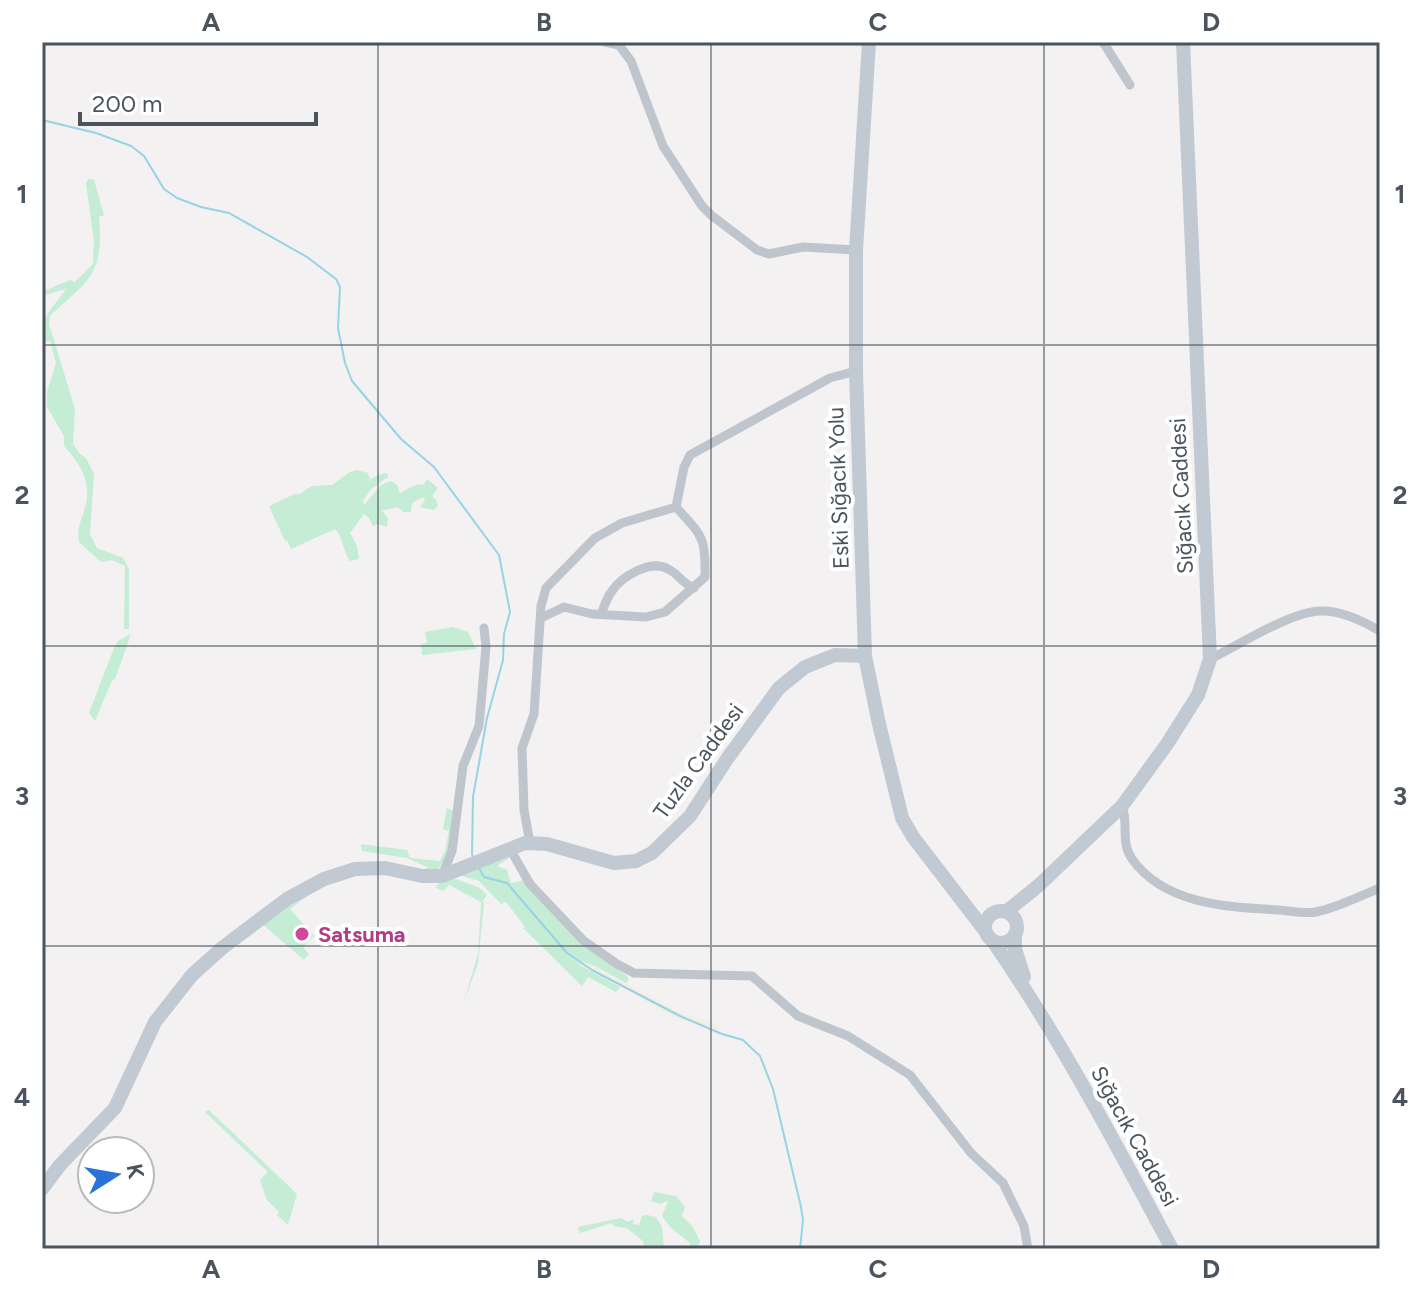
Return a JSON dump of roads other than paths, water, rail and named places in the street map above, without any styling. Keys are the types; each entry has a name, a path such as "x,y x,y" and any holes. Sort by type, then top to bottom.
{"main road":[{"name":"Eski Sığacık Yolu","path":"869,42 856,250 856,371 865,656 902,818 913,837 968,906 1034,1003"},
{"name":"Sığacık Caddesi","path":"1038,886 1122,806 1198,695 1210,659 1183,42"},
{"name":"Tuzla Caddesi","path":"448,873 525,843 547,844 614,863 636,861 652,853 690,816 779,688 805,667 835,655 865,656"},
{"path":"42,1189 60,1165 109,1116 155,1022 192,975 222,948 287,899 341,872 368,867 422,876 448,873"},
{"path":"1016,929 1008,941 989,936 988,917 1038,886"},
{"path":"1034,1003 1018,964 1016,929 1020,911 1038,886"},
{"path":"968,906 1002,911 1016,929"},
{"name":"Sığacık Caddesi","path":"1034,1003 1118,1147 1172,1249"}],"street":[{"path":"605,42 619,45 631,61 663,146 711,215 757,250 769,254 803,247 856,250"},
{"path":"1103,42 1130,85"},
{"path":"676,507 684,467 690,455 830,378 856,371"},
{"path":"541,618 564,607 601,614 646,617 665,612 705,577 705,545 701,535 676,507"},
{"path":"530,843 524,810 522,748 534,714 546,588 595,538 622,523 676,507"},
{"path":"601,614 610,592 619,583 631,573 656,566 667,568 681,582 694,588"},
{"path":"1210,659 1304,612 1325,610 1367,623 1380,631"},
{"path":"448,873 463,766 479,726 486,647 484,628"},
{"path":"1122,806 1125,846 1133,860 1154,882 1196,900 1245,908 1316,912 1380,888"},
{"path":"504,850 530,884 584,941 617,964 634,973 752,976 798,1016 848,1036 910,1075 971,1153 1003,1183 1027,1234 1028,1249"}],"waterway":[{"path":"42,120 96,133 131,146 144,156 164,189 177,198 229,213 307,257 336,279 340,287 338,328 352,381 401,439 434,467 499,555 510,612 504,634 503,660 487,718 473,797 474,859"},
{"path":"479,868 484,877 507,883 567,953 592,970 680,1016 743,1040 760,1056 773,1089 801,1207 800,1249"}],"place":[{"name":"Satsuma","path":"302,934"}]}
